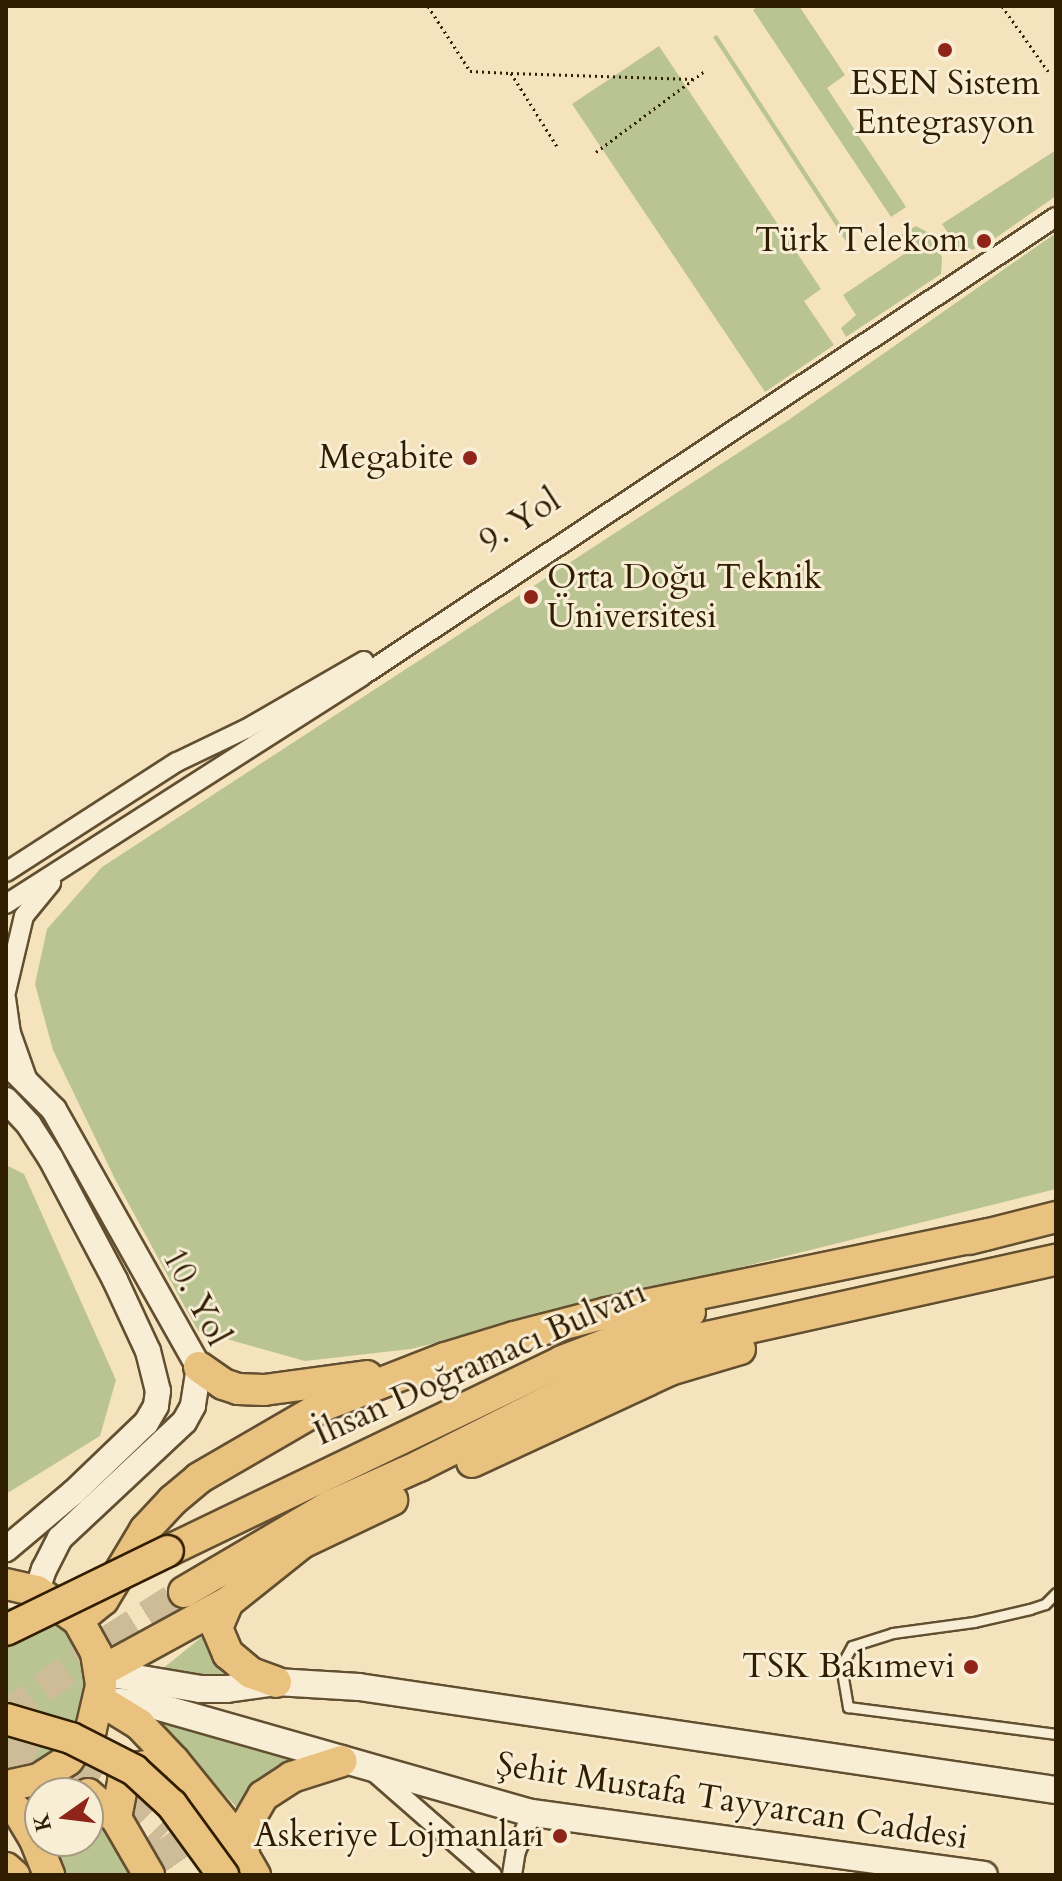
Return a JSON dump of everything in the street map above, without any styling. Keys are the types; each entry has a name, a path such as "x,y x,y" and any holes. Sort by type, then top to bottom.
{"main road":[{"name":"İhsan Doğramacı Bulvarı","path":"6,1630 610,1341 678,1316 1056,1217"},
{"path":"78,1620 103,1600 145,1530 199,1478 325,1405 412,1370 514,1337 607,1313 987,1234"},
{"name":"İhsan Doğramacı Bulvarı","path":"184,1592 330,1506 419,1466 618,1366 694,1340 1056,1260"},
{"path":"100,1686 228,1602 302,1543 630,1388 670,1370 964,1280"},
{"path":"199,1367 223,1384 238,1389 264,1390 412,1370"},
{"path":"6,1584 37,1591 59,1603 78,1620 96,1653 100,1686 84,1742 59,1768 43,1777"},
{"path":"228,1602 217,1628 228,1654 251,1673 276,1682"},
{"name":"Şehit Mustafa Tayyarcan Caddesi","path":"100,1686 200,1689 276,1682 359,1687 1056,1790"},
{"path":"100,1686 174,1761 214,1809 240,1868"},
{"name":"Şehit Mustafa Tayyarcan Caddesi","path":"100,1686 152,1705 371,1770 532,1813 984,1875"},
{"path":"6,1719 71,1738 134,1770 240,1868"},
{"path":"116,1818 120,1791 130,1774 141,1767 174,1761"},
{"path":"240,1868 248,1822 263,1796 292,1777 342,1761"},
{"path":"6,1800 19,1813 35,1840 49,1875"},
{"path":"104,1808 116,1818 149,1875"},
{"path":"6,1868 14,1875"}],"street":[{"name":"9. Yol","path":"6,872 177,762 353,668 761,402 1056,202"},
{"name":"9. Yol","path":"6,904 362,676 1056,217"},
{"name":"9. Yol","path":"6,992 24,916 61,870"},
{"path":"6,998 11,1033 28,1081"},
{"name":"10. Yol","path":"6,1062 54,1110 199,1367 193,1406 184,1422 60,1538 37,1591"},
{"name":"10. Yol","path":"6,1100 29,1125 51,1159 115,1280 148,1351 158,1391 156,1406 146,1423 74,1492 6,1549"},
{"path":"115,1280 139,1263"},
{"path":"148,1351 178,1330"},
{"path":"371,1770 492,1875"},
{"path":"512,1875 516,1851 532,1813"}],"lane":[{"path":"1056,1593 1045,1604 1030,1609 974,1622 893,1633 852,1646 841,1666 848,1707 1056,1734"}],"path":[{"path":"428,6 470,71 693,79"},
{"path":"1002,6 1048,71"},
{"path":"596,152 706,70"},
{"path":"511,73 558,148"}],"green space":[{"path":"758,6 799,6 845,75 827,88 906,207 891,217 753,10"},
{"path":"717,35 853,244 849,246 713,37"},
{"path":"659,46 821,289 804,301 834,345 765,392 572,104"},
{"path":"1056,150 1056,196 987,244 971,250 957,247 942,224"},
{"path":"916,226 927,232 942,257 941,274 846,337 841,328 856,315 843,295 910,250 901,235"},
{"path":"1056,233 1056,1189 411,1349 305,1361 198,1331 115,1179 53,1050 35,984 47,929 102,867 787,421"},
{"path":"6,1165 24,1174 116,1380 100,1436 6,1494"},
{"path":"6,1607 34,1611 62,1629 73,1641 87,1671 84,1719 46,1764 6,1774"},
{"path":"208,1632 239,1680 156,1674"},
{"path":"158,1722 292,1760 269,1771 254,1785 239,1810"},
{"path":"104,1827 131,1875 62,1875 56,1857 104,1857"}],"tunnel":[{"path":"6,1715 109,1640 184,1592"},
{"path":"6,1751 70,1769 121,1800 160,1839 185,1875"}],"place":[{"name":"ESEN Sistem Entegrasyon","path":"945,50"},
{"name":"Türk Telekom","path":"984,241"},
{"name":"Megabite","path":"470,458"},
{"name":"Orta Doğu Teknik Üniversitesi","path":"531,597"},
{"name":"TSK Bakımevi","path":"971,1667"},
{"name":"Askeriye Lojmanları","path":"560,1836"}]}
